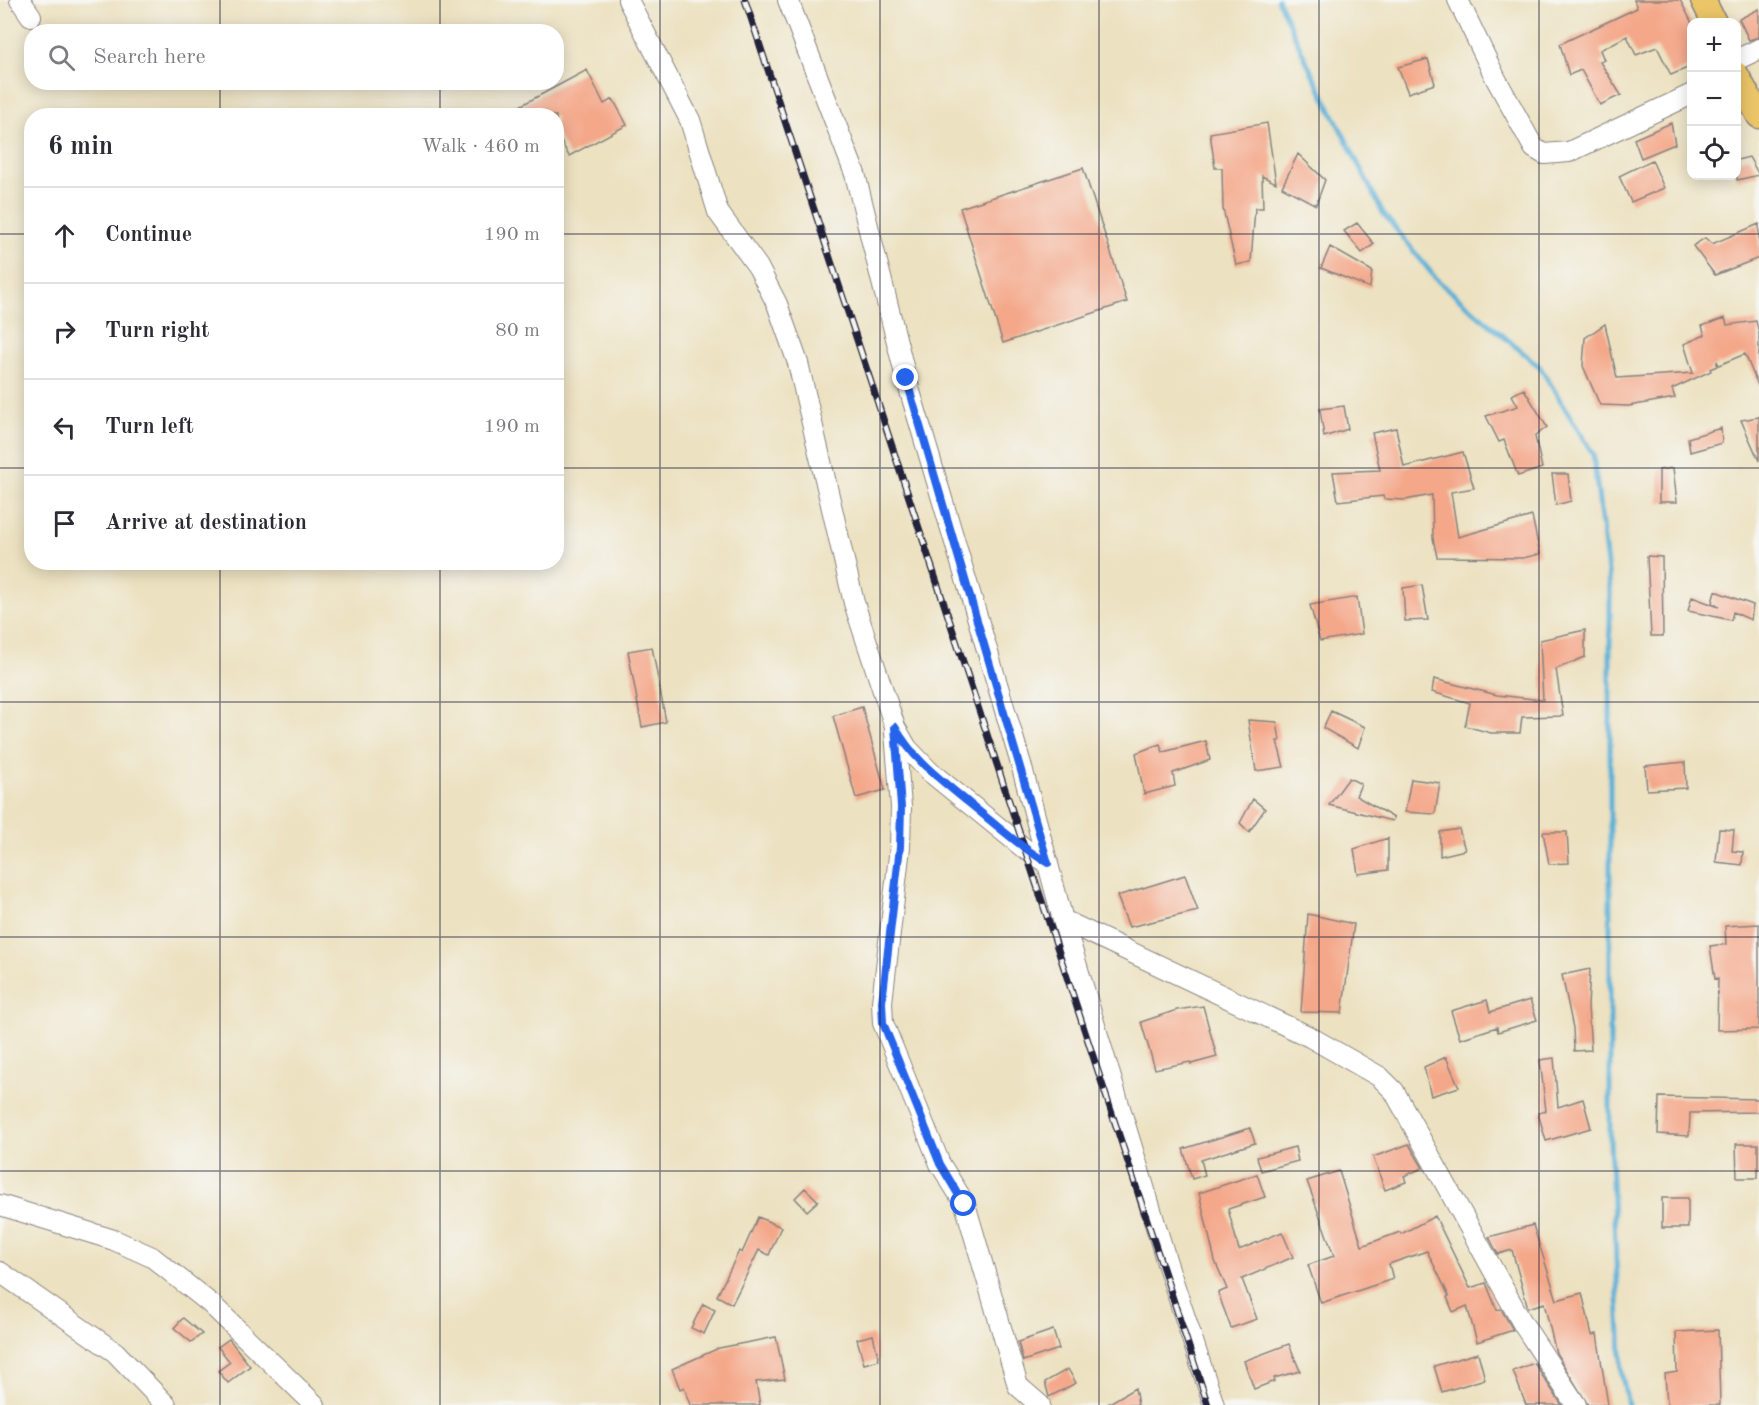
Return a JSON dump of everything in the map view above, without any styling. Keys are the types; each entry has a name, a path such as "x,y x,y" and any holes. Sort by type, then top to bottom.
{"main road":[{"path":"1703,0 1711,18"},
{"path":"1741,82 1759,116"}],"street":[{"path":"628,0 690,120 718,212 758,267 777,304 798,363 854,603 895,727 907,748 929,771 1025,849 1048,863"},
{"path":"788,0 855,174 909,390 1063,920 1167,1263 1214,1405"},
{"path":"1458,0 1501,89 1534,148 1544,154 1569,152 1687,96"},
{"path":"1741,58 1759,49"},
{"path":"895,727 901,807 900,847 882,1002 883,1023 940,1164 964,1204 1018,1386 1040,1405"},
{"path":"1063,920 1310,1037 1380,1077 1394,1091 1523,1324 1576,1405"},
{"path":"0,1205 114,1240 152,1257 211,1305 315,1405"},
{"path":"0,1272 115,1352 166,1405"}],"building":[{"path":"1634,0 1680,0 1689,18 1687,18 1687,68 1671,75 1657,47 1636,55 1627,36 1600,50 1604,60 1600,62 1621,95 1600,105 1581,70 1569,75 1560,44 1637,8"},
{"path":"1759,9 1759,37 1749,40 1741,18"},
{"path":"1428,59 1435,84 1408,93 1398,67"},
{"path":"587,70 604,104 613,99 627,125 569,156 564,147 564,108 516,108 550,90 564,90 564,82"},
{"path":"1267,123 1276,183 1262,176 1263,208 1255,208 1251,262 1236,265 1223,209 1222,168 1215,168 1210,133"},
{"path":"1671,123 1675,144 1641,158 1634,139"},
{"path":"1298,154 1325,180 1316,205 1282,187"},
{"path":"1749,157 1759,175 1741,179 1741,159"},
{"path":"1652,160 1664,188 1631,202 1619,176"},
{"path":"1083,168 1127,302 1003,343 960,208"},
{"path":"1357,223 1374,244 1362,253 1344,231"},
{"path":"1759,224 1759,258 1715,275 1693,246 1705,238 1712,244"},
{"path":"1330,247 1372,271 1370,288 1321,268"},
{"path":"1725,318 1727,325 1756,321 1759,333 1759,388 1745,354 1719,365 1717,361 1717,366 1710,369 1711,371 1672,389 1675,398 1629,406 1600,405 1583,366 1585,338 1605,324 1617,378 1693,373 1684,344 1705,335 1702,326"},
{"path":"1524,389 1547,427 1535,436 1542,468 1518,476 1504,440 1499,442 1486,416 1518,406 1512,395"},
{"path":"1344,406 1348,429 1324,437 1320,409"},
{"path":"1759,417 1759,461 1741,420"},
{"path":"1396,428 1404,467 1463,452 1474,488 1451,492 1458,537 1532,516 1540,554 1523,558 1437,557 1433,538 1432,495 1405,500 1384,499 1383,496 1338,501 1333,472 1380,470 1372,433"},
{"path":"1721,428 1722,443 1690,452 1688,438"},
{"path":"1673,468 1677,502 1659,502 1659,470"},
{"path":"1552,474 1568,474 1571,501 1556,505"},
{"path":"1647,556 1662,557 1663,636 1651,636"},
{"path":"1422,585 1428,620 1405,621 1403,588"},
{"path":"1715,591 1753,605 1751,620 1733,612 1731,620 1688,611 1692,597 1719,607 1712,603"},
{"path":"1357,597 1362,634 1320,641 1310,605"},
{"path":"1585,630 1585,657 1556,669 1563,716 1522,717 1520,733 1491,733 1465,726 1470,703 1432,692 1434,679 1497,695 1543,700 1540,640"},
{"path":"652,647 666,722 642,727 628,651"},
{"path":"862,707 885,790 856,798 833,716"},
{"path":"1331,711 1365,727 1358,748 1323,728"},
{"path":"1248,720 1277,722 1280,741 1277,741 1284,767 1256,771"},
{"path":"1206,741 1210,760 1173,773 1175,786 1144,794 1136,753 1160,744 1163,752"},
{"path":"1685,762 1686,788 1647,790 1645,766"},
{"path":"1349,778 1361,784 1356,796 1394,818 1392,821 1329,805"},
{"path":"1411,779 1440,783 1435,814 1405,812"},
{"path":"1253,799 1265,809 1249,832 1240,823"},
{"path":"1459,829 1465,850 1440,856 1440,832"},
{"path":"1719,829 1734,830 1732,851 1743,852 1742,865 1716,862"},
{"path":"1543,832 1567,832 1569,863 1549,864"},
{"path":"1388,838 1388,870 1358,874 1354,849"},
{"path":"1185,875 1198,911 1129,927 1117,896"},
{"path":"1308,914 1354,924 1342,1013 1301,1012"},
{"path":"1759,924 1759,1029 1717,1030 1718,978 1715,979 1710,946 1726,944 1725,926"},
{"path":"1590,969 1588,1007 1591,1050 1574,1051 1573,1028 1562,975"},
{"path":"1487,1000 1490,1012 1530,1000 1537,1020 1498,1032 1497,1027 1460,1039 1451,1011"},
{"path":"1203,1006 1217,1057 1191,1064 1190,1062 1155,1069 1141,1022 1177,1010"},
{"path":"1446,1057 1459,1087 1431,1096 1424,1067"},
{"path":"1554,1058 1558,1107 1583,1099 1591,1128 1546,1141 1538,1113 1546,1111 1540,1060"},
{"path":"1659,1097 1759,1099 1759,1112 1690,1113 1689,1136 1658,1134"},
{"path":"1250,1128 1255,1143 1201,1160 1205,1175 1192,1179 1183,1149"},
{"path":"1409,1144 1423,1168 1404,1176 1406,1182 1385,1190 1373,1157"},
{"path":"1736,1144 1758,1144 1758,1178 1737,1178"},
{"path":"1295,1147 1298,1161 1261,1171 1257,1157"},
{"path":"1339,1171 1362,1246 1400,1232 1401,1234 1435,1216 1470,1288 1486,1283 1497,1310 1501,1309 1513,1330 1477,1342 1467,1306 1453,1312 1447,1297 1449,1296 1427,1251 1389,1264 1393,1279 1321,1303 1308,1265 1334,1256 1307,1181"},
{"path":"1257,1174 1265,1197 1228,1209 1239,1250 1282,1232 1293,1257 1242,1279 1257,1319 1231,1328 1218,1293 1227,1289 1215,1261 1199,1193"},
{"path":"805,1188 818,1201 807,1211 795,1198"},
{"path":"1662,1198 1688,1198 1688,1228 1662,1228"},
{"path":"758,1217 781,1227 769,1255 759,1250 732,1304 717,1296 739,1251 742,1253"},
{"path":"1533,1225 1557,1300 1582,1293 1592,1335 1597,1334 1608,1405 1588,1405 1556,1353 1544,1303 1528,1308 1512,1250 1498,1254 1489,1237"},
{"path":"703,1304 715,1310 704,1334 691,1328"},
{"path":"183,1318 202,1334 191,1342 174,1328"},
{"path":"1053,1330 1059,1349 1023,1361 1018,1342"},
{"path":"1718,1330 1720,1405 1667,1405 1665,1374 1677,1372 1676,1332"},
{"path":"873,1335 879,1360 864,1364 857,1339"},
{"path":"776,1337 785,1379 756,1382 760,1405 690,1405 684,1387 680,1389 672,1369 719,1348"},
{"path":"229,1339 250,1366 228,1383 218,1371 230,1362 218,1347"},
{"path":"1289,1344 1300,1371 1274,1378 1275,1381 1254,1389 1244,1361"},
{"path":"1478,1353 1485,1379 1442,1392 1434,1366"},
{"path":"1534,1363 1562,1405 1526,1405 1513,1371"},
{"path":"1068,1369 1076,1383 1049,1397 1045,1382"},
{"path":"1135,1388 1138,1405 1106,1405"}],"waterway":[{"path":"1278,0 1383,213 1437,280 1540,367 1593,454 1610,588 1610,1142 1622,1375 1628,1405"}],"railway":[{"path":"745,0 1208,1405"}],"route":[{"path":"906,378 1021,764 1048,863 1025,849 929,771 907,748 895,727 901,807 900,847 882,1002 883,1023 940,1164 964,1204"}]}
